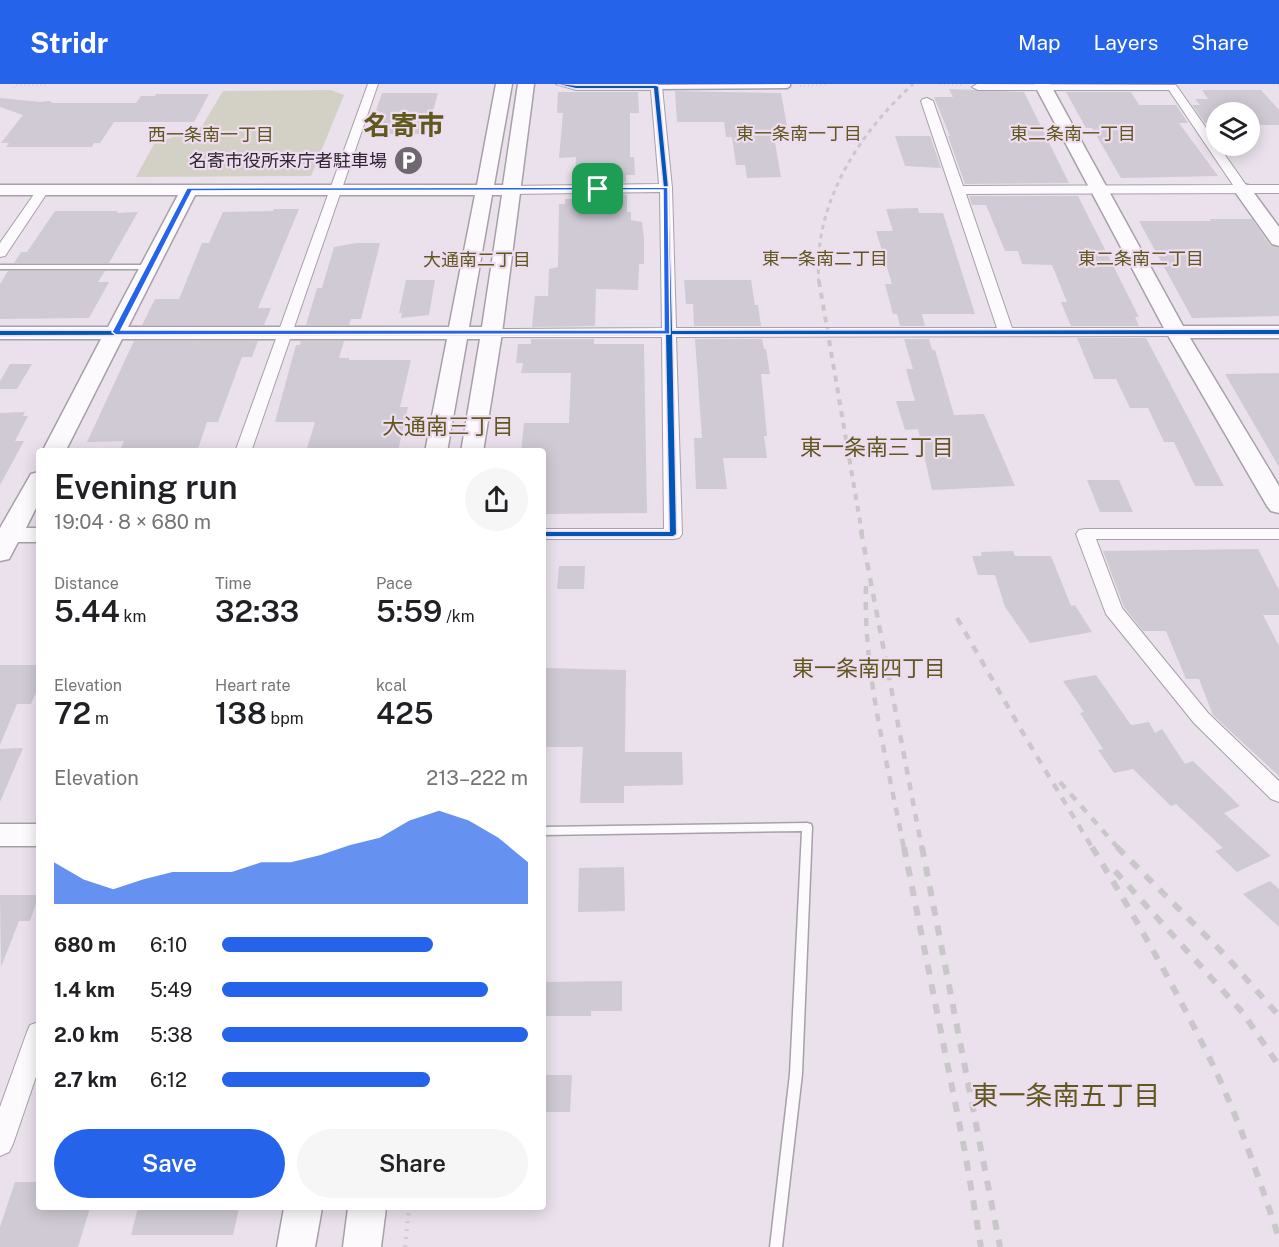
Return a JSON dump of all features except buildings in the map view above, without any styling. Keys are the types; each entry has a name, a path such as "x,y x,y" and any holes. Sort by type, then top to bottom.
{"street":[{"path":"244,448 374,84"},
{"path":"437,448 504,84"},
{"path":"473,448 492,333 526,84"},
{"path":"546,534 673,534 666,188 656,87 576,87 561,84"},
{"path":"974,86 1172,87 1279,240"},
{"path":"1042,86 1176,332 1279,506"},
{"path":"927,101 1005,332"},
{"path":"0,190 666,188"},
{"path":"958,189 1279,189"},
{"path":"0,253 43,190"},
{"path":"55,448 189,190"},
{"path":"0,333 1279,332"},
{"path":"3,541 36,484"},
{"path":"1279,534 1085,534 1113,610 1201,718 1279,794"},
{"path":"3,541 36,536"},
{"path":"0,835 36,835"},
{"path":"0,1144 36,1041"},
{"path":"296,1247 303,1210"},
{"path":"362,1247 368,1210"}],"lane":[{"path":"656,87 787,86 787,84"},
{"path":"0,267 149,267"},
{"path":"546,831 807,827 796,1074 776,1247"}],"path":[{"path":"799,86 828,84"},
{"path":"940,84 974,86"},
{"path":"1273,84 1279,85"},
{"path":"14,88 16,85 47,85 45,88"},
{"path":"405,1247 409,1210"}],"shaded area":[{"path":"331,90 344,95 311,176 136,177 154,144 202,126 223,91"}],"railway":[{"path":"819,281 819,254 823,226 831,199 843,173 874,125 913,84"},
{"path":"819,281 862,533"},
{"path":"861,531 922,849"},
{"path":"866,586 866,619 872,685 904,849"},
{"path":"957,618 1093,849"},
{"path":"1060,782 1119,849"},
{"path":"904,847 965,1152 981,1247"},
{"path":"922,847 1000,1247"},
{"path":"1092,847 1167,976 1219,1077 1247,1145 1279,1238"},
{"path":"1119,849 1226,956 1279,1016"},
{"path":"1115,871 1243,1013 1279,1066"}],"cycle path":[{"path":"546,534 673,534 666,188 656,87 576,87 561,84"},
{"path":"0,333 1279,332"}],"place":[{"name":"名寄市役所来庁者駐車場","path":"408,160"}],"district":[{"name":"名寄市","path":"404,125"},
{"name":"東一条南一丁目","path":"799,133"},
{"name":"東二条南一丁目","path":"1073,133"},
{"name":"西一条南一丁目","path":"211,134"},
{"name":"東一条南二丁目","path":"825,258"},
{"name":"東二条南二丁目","path":"1141,258"},
{"name":"大通南二丁目","path":"477,259"},
{"name":"大通南三丁目","path":"448,426"},
{"name":"東一条南三丁目","path":"877,447"},
{"name":"東一条南四丁目","path":"869,668"},
{"name":"東一条南五丁目","path":"1066,1095"}],"route":[{"path":"666,188 668,333 116,332 189,190 598,189 666,188"}]}
